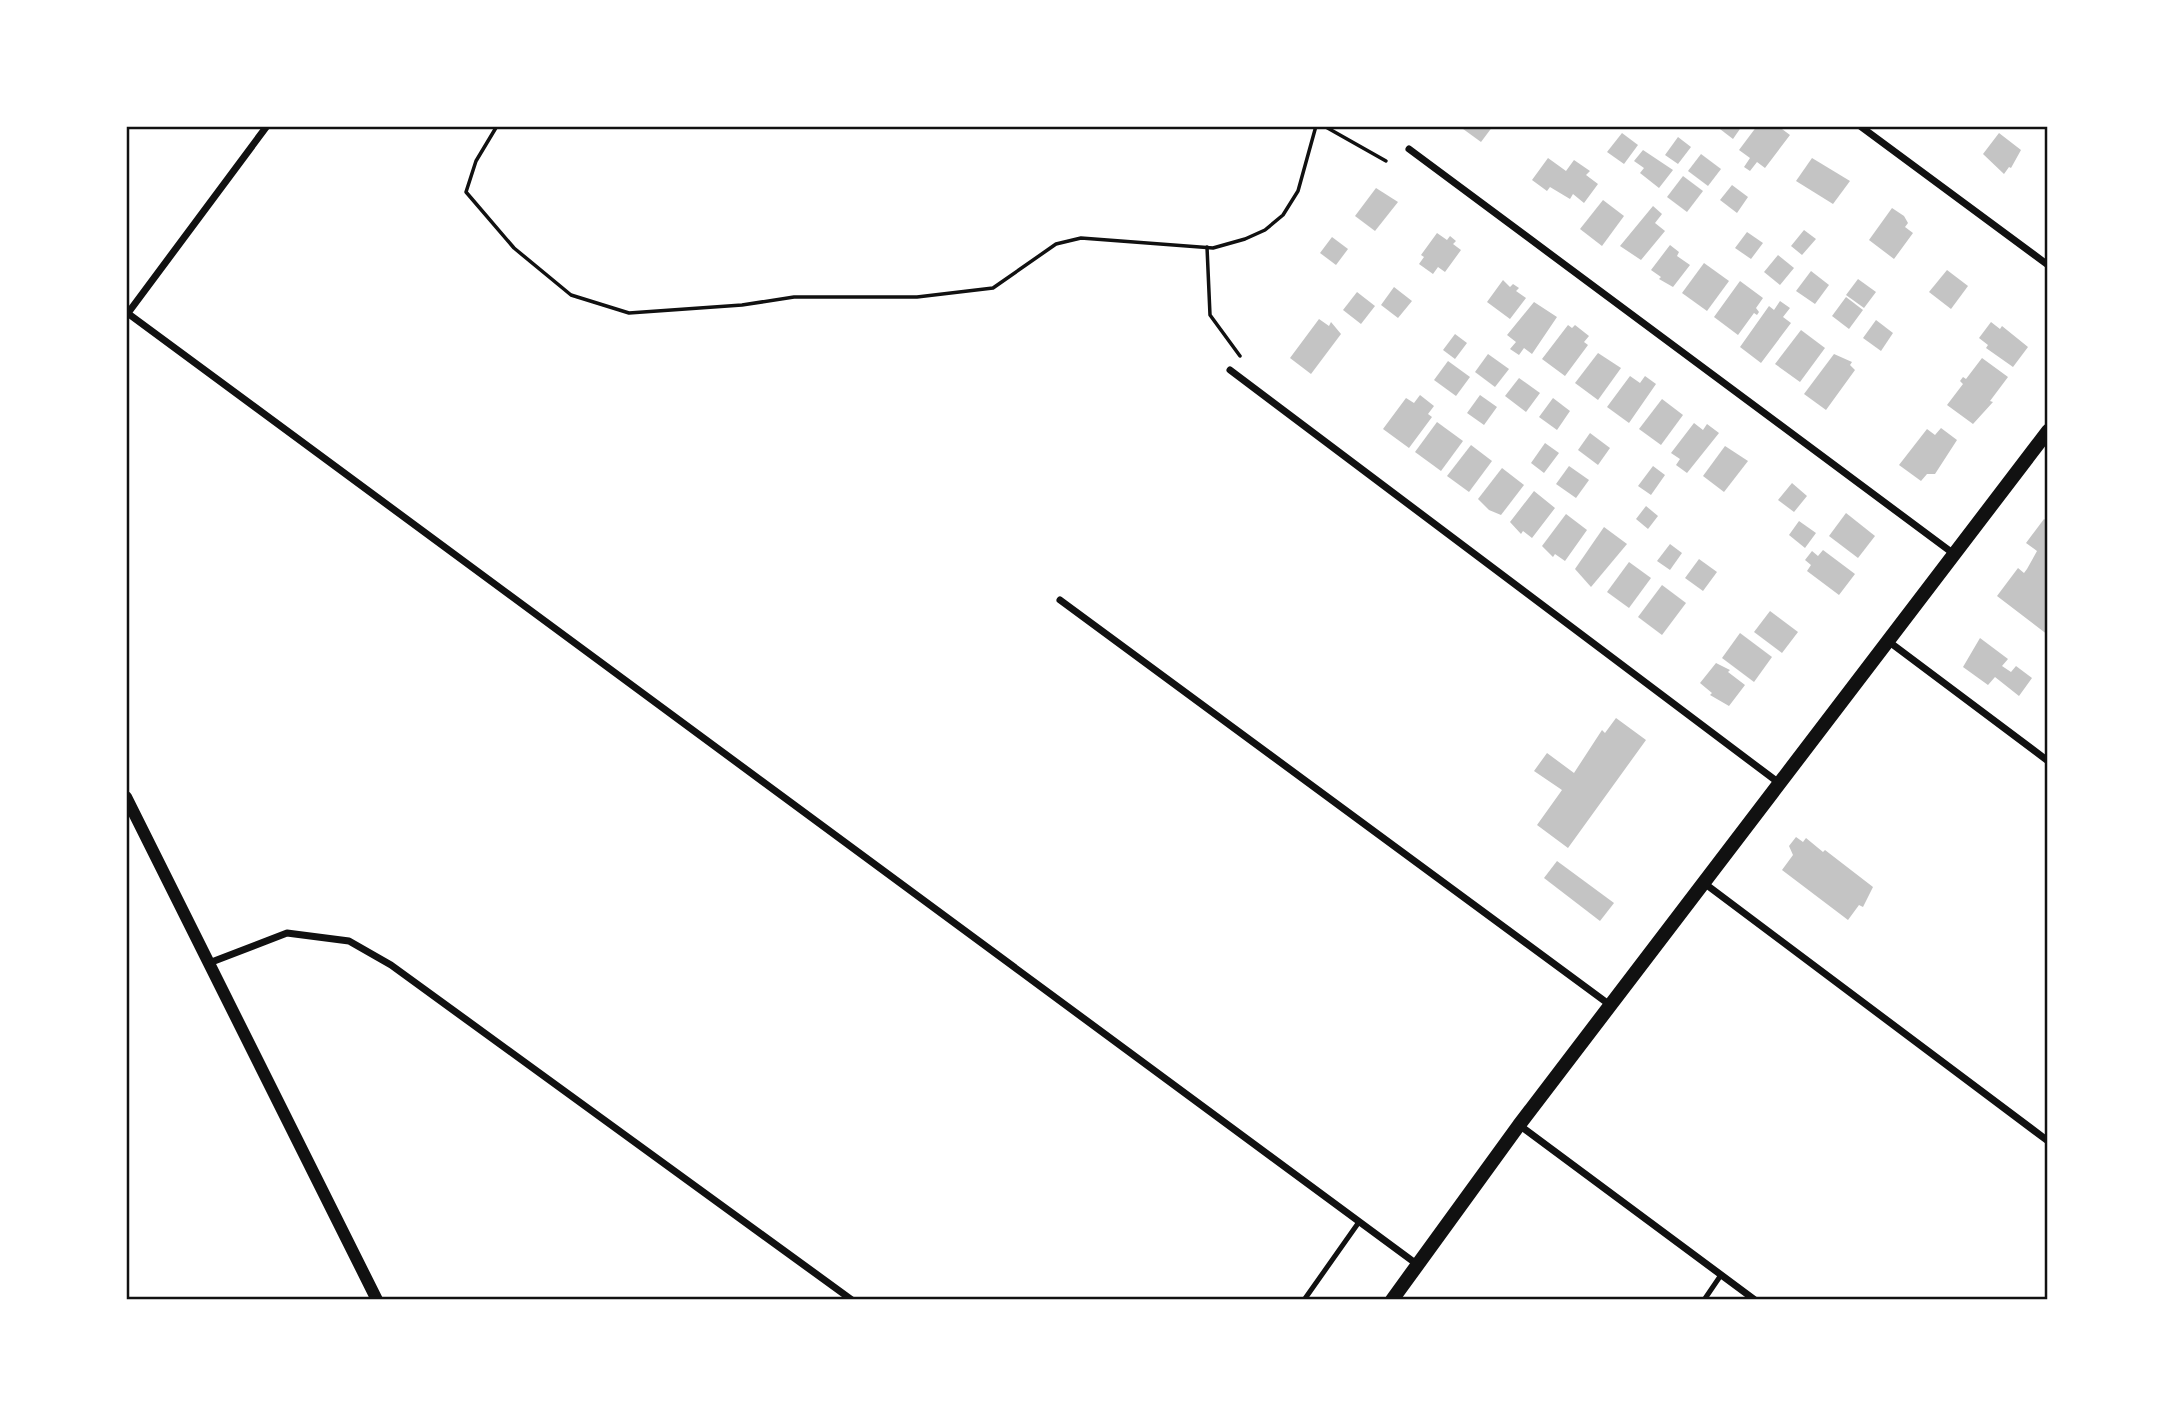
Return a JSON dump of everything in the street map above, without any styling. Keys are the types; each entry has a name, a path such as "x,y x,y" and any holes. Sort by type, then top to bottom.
{"main road":[{"path":"1395,1299 1519,1125 2048,431"}],"street":[{"path":"267,126 127,312 1418,1266"},
{"path":"1860,126 2048,265"},
{"path":"1409,149 1954,554"},
{"path":"1230,370 1779,784"},
{"path":"1060,600 1610,1006"},
{"path":"1888,641 2048,761"},
{"path":"126,797 377,1300"},
{"path":"1704,883 2048,1141"},
{"path":"209,963 287,933 349,941 391,965 852,1300"},
{"path":"1519,1125 1755,1300"}],"lane":[{"path":"1304,1300 1359,1222"},
{"path":"1704,1300 1721,1275"}],"path":[{"path":"496,126 476,161 466,192 514,248 571,295 629,313 742,305 794,297 877,299 993,288 1056,244 1081,238 1207,247 1245,239 1265,230 1283,215 1298,191 1315,126"},
{"path":"1324,126 1386,161"},
{"path":"1207,247 1210,315 1240,356"}],"building":[{"path":"1459,126 1493,126 1481,142"},
{"path":"1716,126 1742,126 1733,139"},
{"path":"1757,126 1778,126 1790,135 1765,168 1757,162 1750,171 1744,167 1750,158 1739,150"},
{"path":"1622,133 1638,145 1624,164 1607,152"},
{"path":"1999,133 2021,150 2011,168 2004,174 1983,154"},
{"path":"1678,137 1691,147 1678,164 1665,155"},
{"path":"1643,150 1673,170 1659,188 1640,173 1644,168 1634,161"},
{"path":"1701,154 1721,169 1708,186 1688,171"},
{"path":"1548,158 1566,171 1574,160 1590,171 1586,175 1598,184 1584,203 1573,194 1570,199 1550,187 1547,191 1532,180"},
{"path":"1812,158 1850,181 1833,204 1796,181"},
{"path":"1683,176 1703,191 1687,212 1667,197"},
{"path":"1732,185 1748,197 1737,213 1720,200"},
{"path":"1376,188 1398,202 1375,231 1355,216"},
{"path":"1603,200 1624,216 1602,246 1580,229"},
{"path":"1653,206 1662,214 1655,223 1665,231 1641,260 1620,246"},
{"path":"1892,208 1904,216 1908,223 1905,227 1913,233 1894,259 1869,240"},
{"path":"1804,230 1816,239 1802,255 1791,246"},
{"path":"1747,232 1763,243 1751,259 1735,248"},
{"path":"1437,233 1447,240 1450,236 1456,241 1453,244 1461,250 1445,272 1438,267 1433,274 1419,264 1424,257 1421,255"},
{"path":"1332,237 1348,249 1336,265 1320,253"},
{"path":"1670,245 1679,252 1677,256 1690,265 1673,287 1659,279 1661,277 1651,270"},
{"path":"1778,255 1794,268 1780,285 1764,272"},
{"path":"1704,263 1729,281 1707,311 1682,293"},
{"path":"1947,270 1968,286 1951,309 1929,292"},
{"path":"1811,271 1829,285 1815,304 1796,291"},
{"path":"1858,279 1876,292 1864,308 1846,295"},
{"path":"1503,280 1510,287 1513,284 1519,288 1516,291 1526,298 1510,319 1487,302"},
{"path":"1740,281 1763,298 1756,308 1759,312 1757,315 1754,313 1738,335 1714,317"},
{"path":"1394,287 1412,301 1398,318 1381,305"},
{"path":"1357,292 1375,306 1361,324 1343,310"},
{"path":"1846,297 1863,310 1849,329 1832,316"},
{"path":"1780,301 1790,308 1783,317 1791,323 1761,363 1740,347 1769,306 1774,310"},
{"path":"1534,302 1557,317 1532,354 1524,348 1519,355 1510,349 1516,342 1507,335"},
{"path":"1319,319 1329,326 1331,322 1341,334 1311,374 1290,358"},
{"path":"1876,320 1893,333 1881,351 1863,338"},
{"path":"1991,322 2000,329 2002,326 2028,347 2013,367 1986,348 1988,345 1979,338"},
{"path":"1568,325 1572,328 1575,325 1589,336 1584,342 1588,345 1565,376 1542,359"},
{"path":"1801,330 1825,348 1800,382 1775,364"},
{"path":"1455,334 1467,343 1455,359 1443,350"},
{"path":"1598,353 1621,368 1598,400 1575,383"},
{"path":"1488,354 1509,369 1495,387 1475,372"},
{"path":"1834,354 1852,362 1850,365 1855,370 1826,410 1804,394"},
{"path":"1982,358 2008,377 1990,401 1993,402 1973,424 1947,405 1963,384 1960,381 1963,377 1966,379"},
{"path":"1448,361 1470,377 1456,396 1434,380"},
{"path":"1630,376 1640,383 1645,376 1656,384 1629,423 1607,407"},
{"path":"1519,378 1540,393 1526,412 1505,396"},
{"path":"1420,395 1434,406 1428,414 1432,417 1409,448 1383,429 1406,398 1414,403"},
{"path":"1480,395 1497,407 1484,425 1467,413"},
{"path":"1553,398 1570,411 1557,430 1539,417"},
{"path":"1662,399 1683,415 1661,445 1639,429"},
{"path":"1437,422 1463,441 1441,471 1415,452"},
{"path":"1694,423 1703,430 1707,424 1719,433 1687,473 1676,465 1680,459 1671,453"},
{"path":"1941,428 1957,440 1935,474 1927,474 1921,481 1899,465 1927,429 1935,435"},
{"path":"1590,433 1610,448 1598,465 1578,450"},
{"path":"1545,443 1559,453 1544,473 1531,463"},
{"path":"1471,445 1492,461 1469,492 1447,476"},
{"path":"1725,446 1748,461 1724,492 1703,476"},
{"path":"1569,466 1589,480 1576,498 1556,484"},
{"path":"1653,466 1665,475 1651,495 1638,486"},
{"path":"1502,468 1524,485 1501,515 1489,510 1478,499"},
{"path":"1792,483 1807,496 1794,512 1778,500"},
{"path":"1534,491 1555,508 1532,538 1523,531 1521,534 1510,522"},
{"path":"1646,506 1658,516 1648,529 1636,519"},
{"path":"1846,513 1875,536 1858,558 1829,536"},
{"path":"1566,514 1587,530 1565,561 1555,554 1553,557 1542,546"},
{"path":"2044,519 2048,522 2048,635 1997,596 2018,568 2024,573 2027,569 2037,551 2026,543"},
{"path":"1799,521 1816,533 1805,548 1789,535"},
{"path":"1604,527 1627,544 1591,587 1575,569"},
{"path":"1670,544 1682,553 1670,570 1657,561"},
{"path":"1823,550 1855,574 1839,595 1807,571 1811,565 1805,560 1812,551 1818,556"},
{"path":"1699,559 1717,572 1703,591 1685,578"},
{"path":"1629,562 1651,578 1629,608 1607,592"},
{"path":"1662,585 1686,603 1662,635 1638,617"},
{"path":"1770,611 1798,632 1782,653 1754,632"},
{"path":"1740,633 1772,657 1754,682 1722,658"},
{"path":"1980,638 2008,659 2002,666 2011,672 2016,666 2032,678 2019,696 1995,677 1988,685 1963,667"},
{"path":"1716,663 1730,670 1728,672 1745,685 1729,706 1710,695 1712,693 1700,683"},
{"path":"1616,718 1646,740 1568,848 1537,825 1562,790 1534,771 1547,753 1574,773 1602,730 1605,733"},
{"path":"1796,837 1803,842 1806,838 1823,852 1825,850 1873,887 1863,907 1859,905 1848,920 1782,870 1793,855 1789,846"},
{"path":"1557,861 1614,903 1600,921 1544,878"}]}
